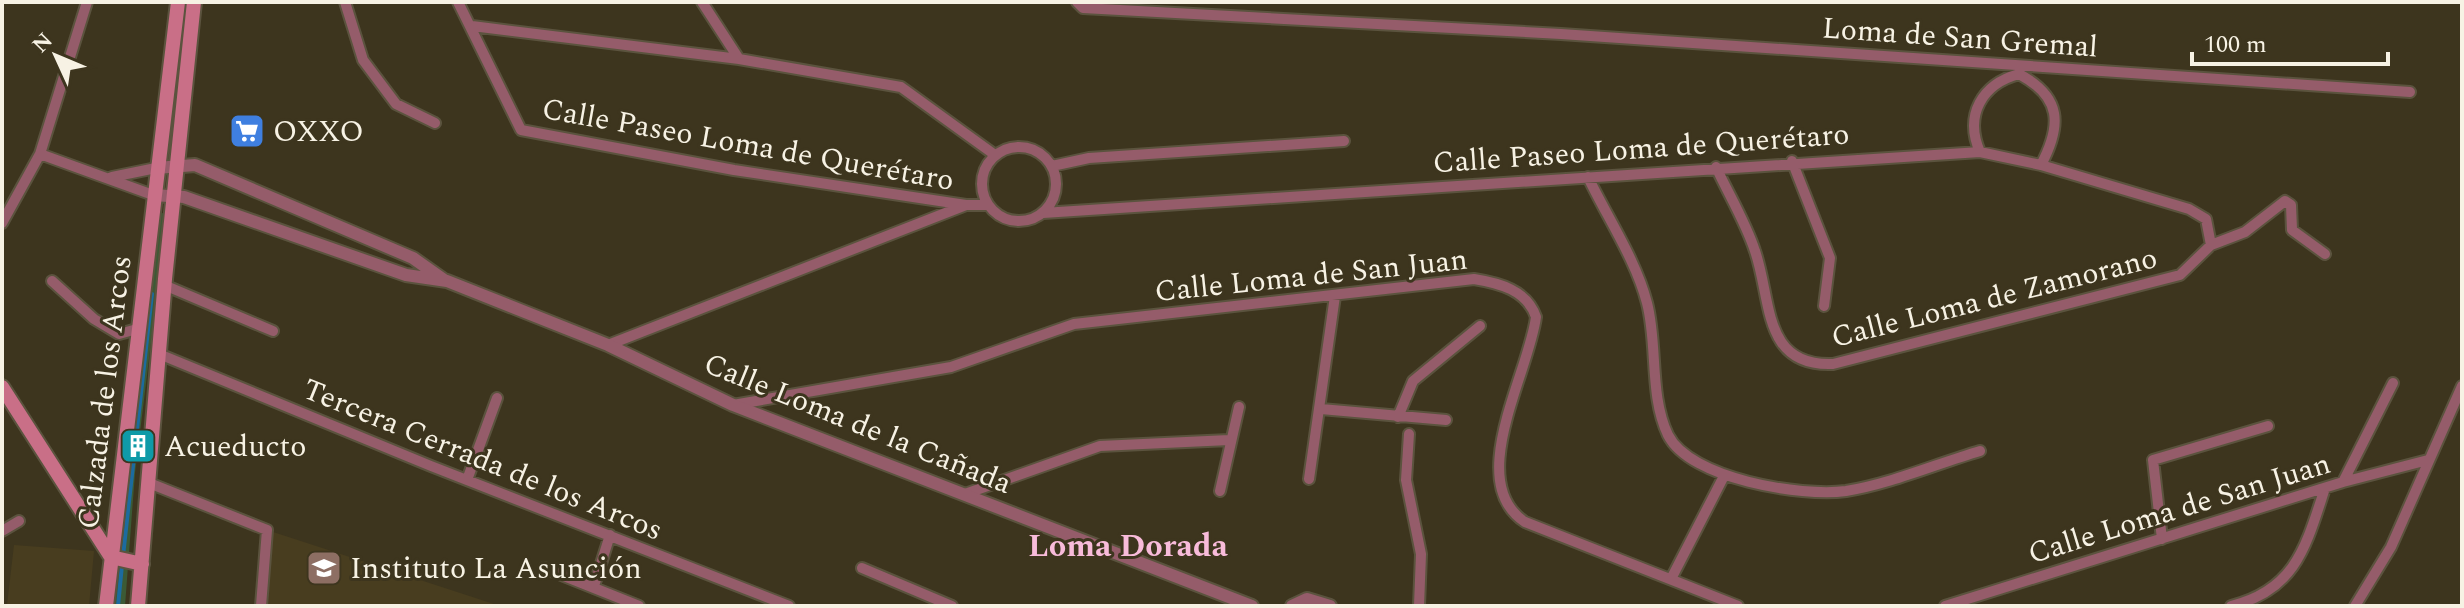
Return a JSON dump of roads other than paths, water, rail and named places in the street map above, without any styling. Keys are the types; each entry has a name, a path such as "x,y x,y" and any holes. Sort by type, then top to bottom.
{"main road":[{"name":"Calzada de los Arcos","path":"106,606 153,189 178,2"},
{"name":"Calzada de los Arcos","path":"138,606 164,282 194,2"},
{"path":"143,277 164,282"},
{"path":"2,387 111,557 142,564"}],"street":[{"path":"2,223 40,154 87,2"},
{"path":"185,84 201,2"},
{"path":"345,2 363,60 396,104 435,123"},
{"name":"Calle Paseo Loma de Querétaro","path":"458,2 521,130 734,170 966,205"},
{"path":"702,2 739,59"},
{"name":"Loma de San Gremal","path":"1077,2 1083,8 2410,92"},
{"path":"472,26 739,59 901,87 995,155"},
{"path":"1980,152 1974,138 1978,102 1988,89 2020,69 2043,91 2056,115 2053,137 2041,165"},
{"path":"1052,166 1089,158 1344,141"},
{"path":"1015,147 1037,151 1052,166 1055,191 1043,213 1020,222 1008,220 988,205 982,188 984,170 995,155 1015,147"},
{"name":"Calle Paseo Loma de Querétaro","path":"1043,213 1792,161 1980,152 2041,165 2189,209 2206,219 2211,245"},
{"path":"40,154 153,189"},
{"path":"1792,161 1830,258 1824,306"},
{"name":"Calle Loma de la Cañada","path":"156,168 176,164 195,165 413,258 447,281 608,345 733,405 1252,606"},
{"name":"Calle Loma de Zamorano","path":"1716,167 1755,250 1775,334 1786,349 1816,365 1833,364 2180,275 2211,245"},
{"path":"110,178 156,168"},
{"path":"1588,177 1647,303 1661,410 1669,436 1687,457 1724,476 1825,493 1850,490 1980,451"},
{"name":"Calle Loma de la Cañada","path":"153,189 174,197 184,197 406,275 447,281"},
{"path":"2211,245 2245,232 2285,201 2291,205 2292,230 2325,254"},
{"path":"608,345 966,205 988,205"},
{"name":"Calle Loma de San Juan","path":"733,405 951,367 1074,324 1474,279 1497,282 1520,294 1532,305 1536,317 1501,442 1499,475 1505,502 1513,514 1525,522 1738,606"},
{"path":"52,281 94,319 119,334 137,329"},
{"path":"164,282 273,331"},
{"path":"1309,479 1335,296"},
{"path":"1398,417 1413,381 1480,326"},
{"name":"Tercera Cerrada de los Arcos","path":"159,354 467,480 789,606"},
{"path":"2343,482 2393,383"},
{"path":"2355,606 2391,547 2462,386"},
{"path":"467,480 497,398"},
{"path":"1220,491 1229,440 1239,407"},
{"path":"1321,409 1446,420"},
{"path":"2162,539 2153,460 2268,426"},
{"path":"1409,434 1406,480 1421,554 1419,606"},
{"path":"965,494 1100,446 1229,440"},
{"name":"Calle Loma de San Juan","path":"1945,606 2343,482 2428,460"},
{"path":"1671,579 1724,476"},
{"path":"149,483 267,530 261,606"},
{"path":"2231,606 2251,601 2271,590 2295,566 2306,545 2325,488"},
{"path":"2,531 19,521"},
{"path":"594,586 610,535"},
{"path":"544,568 639,606"},
{"path":"862,568 952,606"},
{"path":"1292,606 1307,599 1330,606"}],"waterway":[{"path":"123,556 152,294"},
{"path":"118,606 122,565"}],"place":[{"name":"OXXO","path":"247,131"},
{"name":"Acueducto","path":"138,446"},
{"name":"Instituto La Asunción","path":"324,568"}],"district":[{"name":"Loma Dorada","path":"1128,545"}]}
